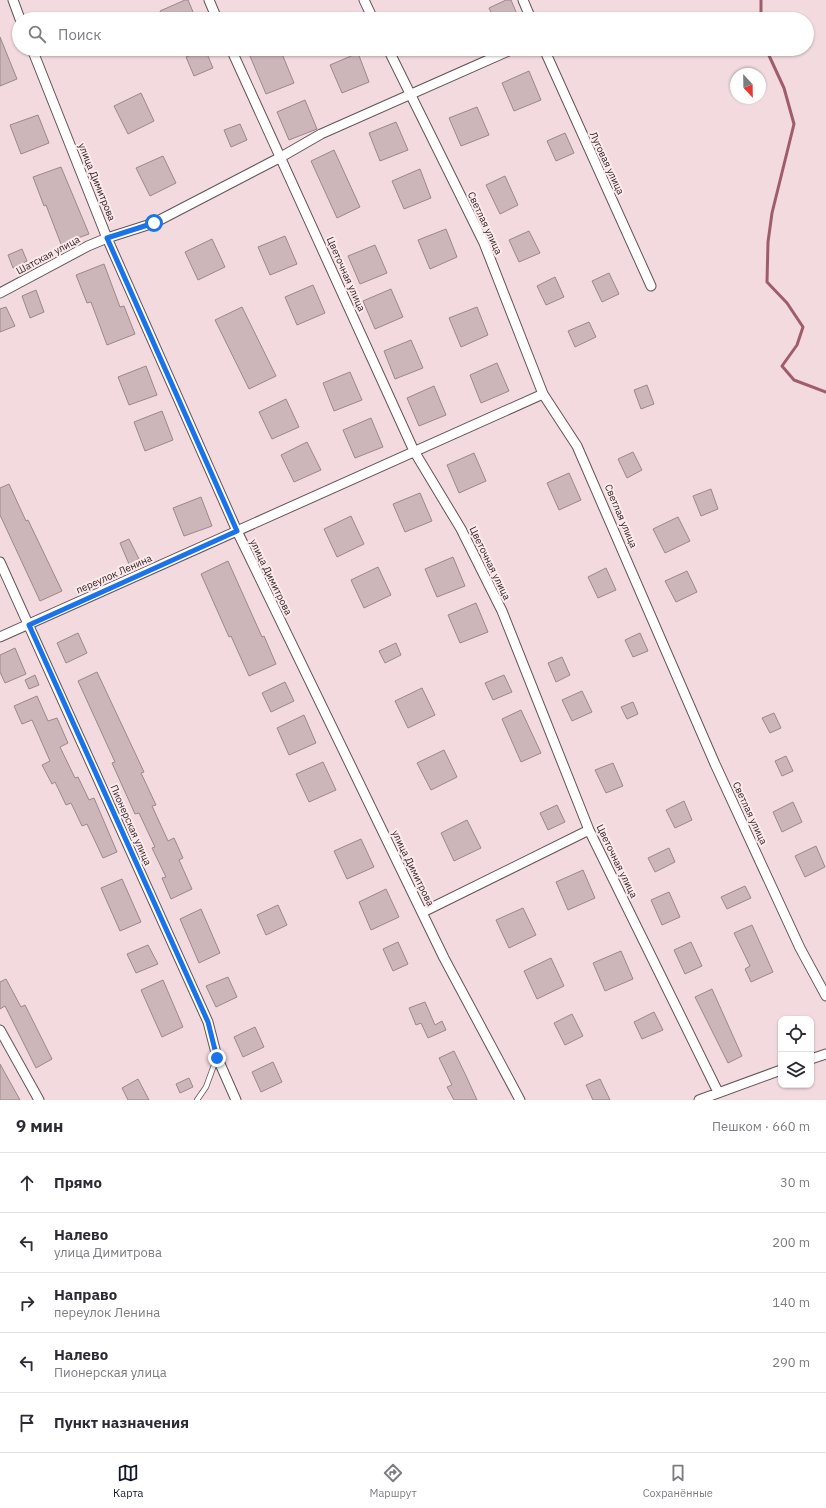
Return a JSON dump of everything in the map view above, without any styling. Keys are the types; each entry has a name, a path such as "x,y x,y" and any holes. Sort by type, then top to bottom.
{"street":[{"path":"13,0 17,12"},
{"path":"208,0 214,12"},
{"path":"364,0 370,12"},
{"path":"523,0 528,12"},
{"name":"улица Димитрова","path":"35,56 107,238 237,531 444,958 520,1100"},
{"name":"Цветочная улица","path":"234,56 414,451 461,529 502,611 589,830 718,1092"},
{"name":"Светлая улица","path":"391,56 484,243 543,394 577,446 715,764 800,948 826,996"},
{"name":"Шатская улица","path":"0,293 107,238 154,223 281,157 321,134 497,56"},
{"name":"Луговая улица","path":"547,56 651,286"},
{"name":"переулок Ленина","path":"0,637 543,394"},
{"name":"Пионерская улица","path":"0,562 208,1022 217,1058 234,1100"},
{"path":"423,912 589,830"},
{"path":"0,1030 39,1100"},
{"path":"814,1058 826,1054"},
{"path":"699,1100 778,1071"}],"lane":[{"path":"197,1100 206,1087 217,1058"}],"building":[{"path":"188,0 193,12 160,12"},
{"path":"506,0 511,0 516,12 491,12 489,8"},
{"path":"0,37 17,79 0,86"},
{"path":"208,56 213,68 194,76 186,57"},
{"path":"250,56 283,56 294,83 266,94"},
{"path":"351,56 359,56 369,82 342,93 330,65"},
{"path":"529,71 541,100 514,111 502,83"},
{"path":"141,93 154,121 128,134 114,106"},
{"path":"305,100 317,129 289,140 277,112"},
{"path":"477,107 489,135 461,146 449,118"},
{"path":"38,115 49,143 21,154 10,125"},
{"path":"396,122 408,150 380,161 369,133"},
{"path":"240,124 247,140 231,147 224,130"},
{"path":"565,133 574,153 556,161 547,141"},
{"path":"334,150 360,207 337,218 311,161"},
{"path":"163,156 176,183 150,196 136,168"},
{"path":"61,167 89,234 61,244 33,177"},
{"path":"420,169 431,198 404,209 392,181"},
{"path":"505,176 518,205 500,214 486,185"},
{"path":"446,229 457,257 430,269 418,240"},
{"path":"529,231 540,253 519,262 509,240"},
{"path":"285,236 297,264 270,275 258,247"},
{"path":"212,239 225,267 198,280 185,252"},
{"path":"375,245 387,273 360,284 348,256"},
{"path":"22,249 27,261 13,268 8,255"},
{"path":"104,264 120,307 124,306 135,334 107,345 91,302 87,303 76,275"},
{"path":"609,273 619,294 602,302 592,281"},
{"path":"555,277 564,297 546,305 537,286"},
{"path":"313,285 325,313 297,325 285,297"},
{"path":"391,289 403,317 375,329 363,301"},
{"path":"36,290 44,312 30,318 22,296"},
{"path":"6,307 15,326 0,332 0,309"},
{"path":"242,307 276,376 249,389 215,320"},
{"path":"477,307 488,335 461,347 449,318"},
{"path":"589,322 596,337 575,347 568,331"},
{"path":"411,340 423,368 395,379 384,351"},
{"path":"497,363 509,391 481,403 470,375"},
{"path":"146,366 157,395 129,405 118,377"},
{"path":"350,372 362,400 334,411 323,383"},
{"path":"647,385 654,404 641,409 634,390"},
{"path":"434,386 446,415 419,426 407,398"},
{"path":"286,399 299,427 272,439 259,412"},
{"path":"162,411 173,440 145,451 134,422"},
{"path":"371,418 383,447 355,458 343,430"},
{"path":"307,442 321,470 294,482 281,455"},
{"path":"633,452 642,470 627,478 618,459"},
{"path":"474,453 486,481 459,493 447,465"},
{"path":"569,473 581,500 559,510 547,483"},
{"path":"9,484 62,591 40,601 0,515 0,488"},
{"path":"711,489 718,509 701,516 693,496"},
{"path":"420,493 432,521 405,532 393,504"},
{"path":"201,497 212,526 184,536 173,508"},
{"path":"351,516 364,544 337,557 324,529"},
{"path":"678,517 690,541 665,553 653,529"},
{"path":"129,539 139,559 129,564 120,543"},
{"path":"453,557 465,586 437,597 425,569"},
{"path":"228,561 262,637 264,636 276,664 249,676 231,636 229,637 201,574"},
{"path":"378,567 391,595 364,608 351,580"},
{"path":"606,568 616,590 598,598 588,577"},
{"path":"687,571 697,592 676,602 665,581"},
{"path":"476,603 488,632 460,643 448,615"},
{"path":"78,633 87,653 66,663 57,643"},
{"path":"640,633 648,651 633,657 625,640"},
{"path":"396,643 401,655 385,663 379,651"},
{"path":"15,648 26,674 5,683 0,672 0,655"},
{"path":"562,657 570,675 556,682 548,663"},
{"path":"97,672 144,772 141,773 156,805 152,806 168,841 174,838 183,858 179,860 192,889 171,899 162,878 166,877 152,848 155,847 139,813 135,814 112,763 115,762 78,681"},
{"path":"35,675 39,685 29,689 25,680"},
{"path":"504,675 512,692 493,700 485,683"},
{"path":"285,682 294,701 271,712 262,693"},
{"path":"422,688 435,715 408,728 395,701"},
{"path":"582,691 592,712 572,721 562,700"},
{"path":"37,696 48,721 57,718 68,743 60,747 75,778 78,777 89,800 94,798 117,852 103,858 87,824 82,826 71,803 66,805 55,782 52,784 42,765 50,761 32,720 22,724 14,706"},
{"path":"633,702 638,714 627,719 621,707"},
{"path":"521,710 541,753 521,762 502,719"},
{"path":"774,713 781,728 770,733 762,718"},
{"path":"304,715 316,743 289,755 277,728"},
{"path":"444,750 457,777 431,790 417,763"},
{"path":"786,756 793,771 782,776 775,761"},
{"path":"323,762 336,790 309,802 296,774"},
{"path":"613,763 623,786 606,793 595,770"},
{"path":"684,801 692,820 675,828 666,810"},
{"path":"793,802 802,822 782,832 773,812"},
{"path":"557,805 565,822 548,830 540,813"},
{"path":"467,820 481,848 454,861 441,833"},
{"path":"361,839 374,867 347,879 334,851"},
{"path":"816,846 825,867 805,877 795,856"},
{"path":"669,848 675,862 655,872 648,858"},
{"path":"583,870 595,898 568,910 556,882"},
{"path":"122,879 141,922 120,931 101,888"},
{"path":"745,886 751,898 727,909 721,897"},
{"path":"386,889 399,917 371,930 359,902"},
{"path":"669,892 680,917 662,925 651,900"},
{"path":"278,905 287,925 266,935 257,915"},
{"path":"523,908 536,935 509,948 496,920"},
{"path":"201,909 220,953 199,963 180,919"},
{"path":"752,925 773,972 751,982 745,969 750,966 734,933"},
{"path":"398,942 408,964 393,971 383,949"},
{"path":"691,942 702,966 685,974 674,950"},
{"path":"148,945 158,964 136,973 127,954"},
{"path":"621,951 633,979 605,991 593,963"},
{"path":"551,958 564,986 537,999 524,971"},
{"path":"228,977 237,997 216,1007 206,986"},
{"path":"6,979 21,1007 25,1005 52,1059 36,1068 5,1006 0,1009 0,982"},
{"path":"163,980 183,1027 162,1037 141,990"},
{"path":"712,989 742,1056 728,1063 695,997"},
{"path":"425,1002 435,1025 442,1021 446,1030 428,1038 421,1023 416,1025 409,1008"},
{"path":"654,1012 663,1030 642,1039 634,1022"},
{"path":"572,1014 583,1036 565,1045 554,1023"},
{"path":"255,1027 264,1047 243,1057 234,1037"},
{"path":"454,1051 477,1100 454,1100 447,1087 452,1085 439,1058"},
{"path":"273,1062 282,1082 261,1092 252,1072"},
{"path":"0,1064 20,1100 0,1100"},
{"path":"189,1078 193,1087 180,1093 176,1084"},
{"path":"138,1079 149,1100 128,1100 122,1088"},
{"path":"600,1079 610,1100 593,1100 586,1085"}],"waterway":[{"path":"761,0 761,12"},
{"path":"769,56 784,88 794,124 772,213 768,242 767,282 787,303 803,327 797,345 782,366 794,380 826,392"}],"route":[{"path":"154,223 127,233 107,238 237,531 29,625 208,1022 217,1058"}]}
